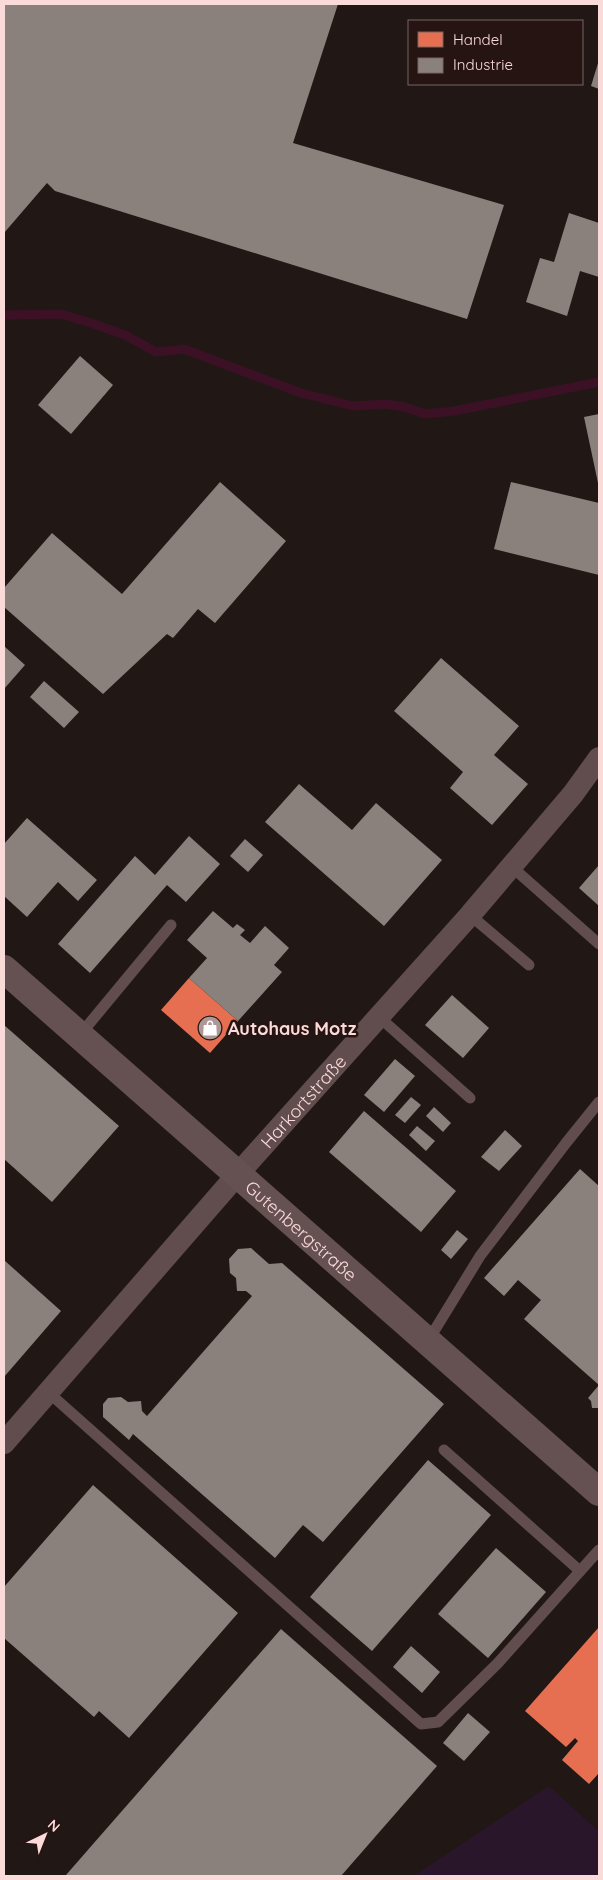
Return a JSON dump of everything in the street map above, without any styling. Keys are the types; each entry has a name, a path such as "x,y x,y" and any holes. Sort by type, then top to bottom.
{"street":[{"name":"Harkortstraße","path":"4,1443 237,1175 470,915 573,794 599,758"},
{"name":"Gutenbergstraße","path":"4,969 599,1492"}],"lane":[{"path":"511,866 599,944"},
{"path":"470,915 529,965"},
{"path":"79,1036 171,925"},
{"path":"379,1017 470,1098"},
{"path":"428,1341 480,1256 599,1102"},
{"path":"48,1392 422,1724 438,1722 498,1663 599,1550"},
{"path":"444,1450 580,1571"}],"shaded area":[{"path":"549,1786 599,1832 599,1876 414,1876"}],"building: Handel":[{"path":"189,978 238,1021 210,1053 161,1010"},
{"path":"599,1627 599,1773 589,1784 562,1760 578,1741 575,1738 566,1747 525,1711"}],"building: Industrie":[{"path":"4,4 338,4 293,143 504,205 467,319 55,191 47,183 4,233"},
{"path":"599,60 599,89 591,86"},
{"path":"569,213 599,223 599,277 580,271 567,316 526,302 540,258 554,262"},
{"path":"80,356 113,385 71,434 38,405"},
{"path":"599,414 599,483 598,483 584,417"},
{"path":"220,482 286,541 215,623 198,609 173,638 167,634 103,694 4,607 4,588 52,533 122,594"},
{"path":"511,482 599,503 599,575 494,549"},
{"path":"4,646 25,665 4,689"},
{"path":"441,658 519,726 494,755 528,784 492,825 450,788 463,772 394,711"},
{"path":"44,681 79,712 64,728 30,697"},
{"path":"299,784 352,830 376,803 442,860 384,926 265,822"},
{"path":"27,818 97,880 78,901 58,882 27,917 4,896 4,844"},
{"path":"189,836 220,864 186,902 167,885 90,973 58,944 135,856 155,875"},
{"path":"245,839 263,855 248,872 230,856"},
{"path":"599,865 599,906 579,888"},
{"path":"213,911 233,928 237,924 245,930 240,935 250,943 265,926 289,948 274,965 282,972 238,1021 189,978 207,958 187,940"},
{"path":"452,995 489,1028 463,1058 425,1025"},
{"path":"4,1025 119,1126 52,1202 4,1159"},
{"path":"395,1059 415,1076 384,1112 364,1095"},
{"path":"411,1097 421,1105 405,1123 395,1115"},
{"path":"434,1107 451,1123 443,1132 426,1116"},
{"path":"364,1111 456,1191 421,1232 329,1152"},
{"path":"417,1126 435,1141 426,1151 409,1135"},
{"path":"505,1130 522,1146 499,1171 481,1157"},
{"path":"580,1169 599,1186 599,1385 524,1319 541,1300 518,1280 504,1296 484,1278"},
{"path":"457,1230 468,1239 451,1259 441,1250"},
{"path":"251,1248 269,1264 282,1263 444,1404 323,1542 303,1525 275,1558 133,1434 129,1440 103,1417 103,1404 108,1398 121,1397 128,1402 141,1401 142,1411 147,1416 252,1296 246,1291 237,1291 236,1278 230,1273 229,1259 238,1249"},
{"path":"4,1260 61,1311 4,1377"},
{"path":"599,1385 599,1408 592,1408 591,1401 588,1398"},
{"path":"428,1460 491,1515 372,1651 310,1597"},
{"path":"93,1485 238,1613 129,1738 99,1711 94,1717 4,1638 4,1587"},
{"path":"496,1548 546,1592 488,1658 438,1614"},
{"path":"281,1629 437,1766 341,1876 66,1875"},
{"path":"411,1646 440,1672 422,1693 393,1667"},
{"path":"468,1713 490,1732 464,1761 443,1743"}],"waterway":[{"path":"4,315 61,314 125,335 156,352 184,349 301,393 353,406 385,404 405,407 425,414 454,411 599,382"}],"place":[{"name":"Autohaus Motz","path":"210,1028"}]}
